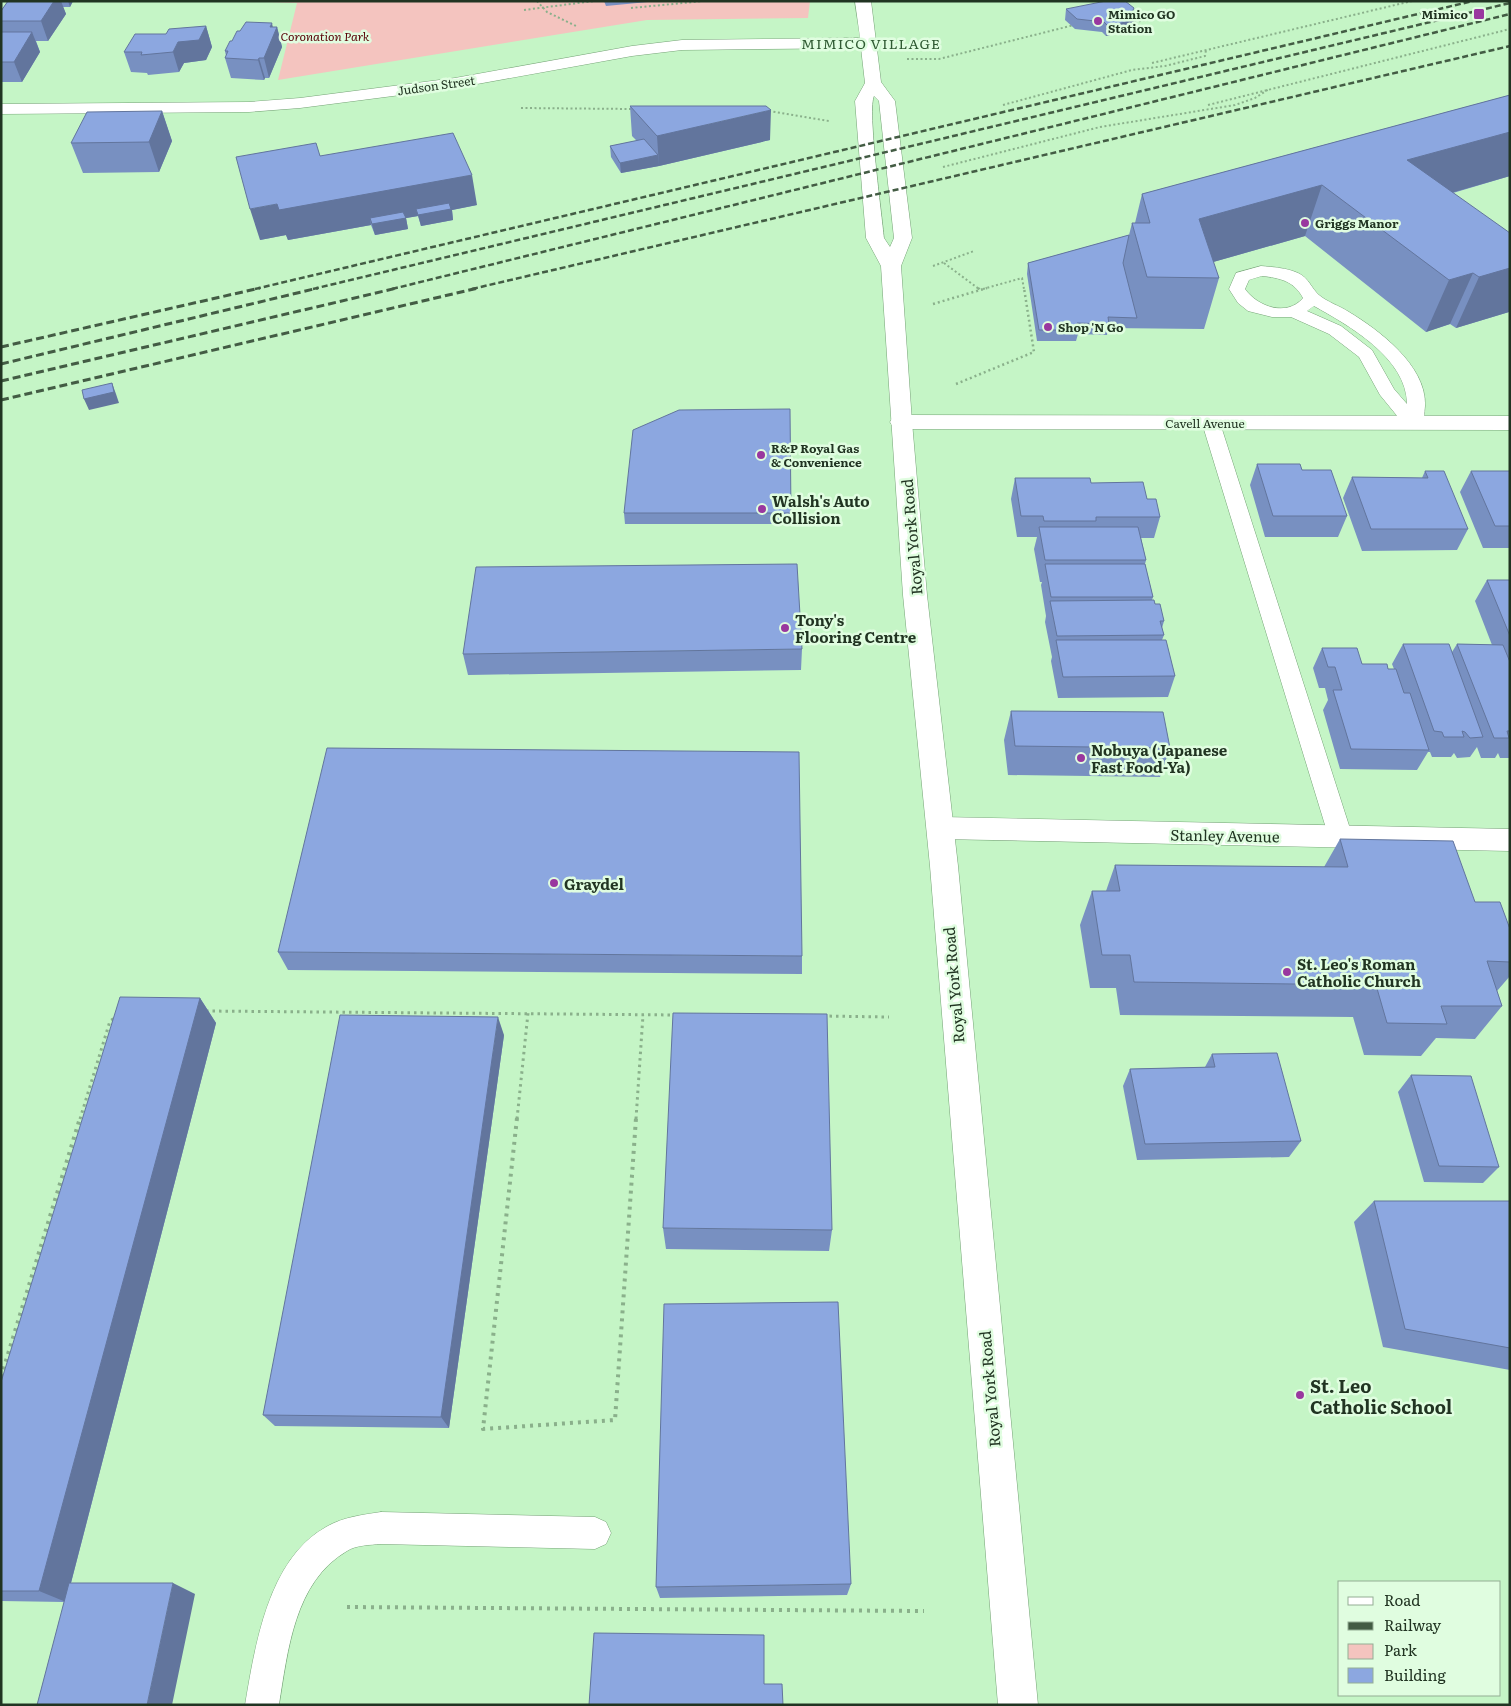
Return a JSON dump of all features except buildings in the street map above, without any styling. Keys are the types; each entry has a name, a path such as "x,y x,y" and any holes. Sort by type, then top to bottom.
{"main road":[{"name":"Royal York Road","path":"863,1 873,83 887,101 903,238 891,266"},
{"name":"Judson Street","path":"1,109 144,109 257,106 455,83 632,51 682,45 868,43"},
{"name":"Royal York Road","path":"873,83 863,100 874,228 875,238 891,266 915,594 940,828 1018,1705"},
{"name":"Cavell Avenue","path":"901,422 1510,423"},
{"name":"Stanley Avenue","path":"940,828 1341,838 1510,840"}],"lane":[{"path":"1261,271 1285,273 1305,284 1312,298 1361,326 1393,352 1415,392 1414,424 1386,391 1366,354 1335,330 1294,312 1270,312 1247,303 1237,289 1242,277 1261,271"},
{"path":"1294,312 1307,306 1312,298"},
{"path":"1210,423 1341,838"},
{"path":"262,1705 281,1613 295,1580 314,1556 338,1537 357,1531 381,1528 595,1533"}],"path":[{"path":"524,10 542,6 594,1"},
{"path":"631,8 704,1"},
{"path":"1152,63 1412,1"},
{"path":"538,2 547,12 584,29"},
{"path":"1122,23 1157,18"},
{"path":"901,59 939,59 1080,25"},
{"path":"1208,105 1510,29"},
{"path":"1003,105 1132,70 1165,66 1205,56 1206,50"},
{"path":"943,167 1161,115 1213,109 1264,97 1269,89"},
{"path":"517,108 635,108"},
{"path":"766,111 835,122"},
{"path":"929,267 974,250"},
{"path":"943,263 980,290"},
{"path":"932,304 1022,278 1034,352 948,388"},
{"path":"198,1011 682,1015"},
{"path":"528,1013 483,1429 615,1420 643,1014"},
{"path":"1,1377 110,1021 119,1015"},
{"path":"820,1016 889,1016"},
{"path":"347,1607 924,1611"}],"green space":[{"name":"Coronation Park","path":"240,1 810,1 808,18 647,20 278,80 297,3"}],"railway":[{"path":"255,289 1473,1"},
{"path":"313,289 1510,3"},
{"path":"392,289 1510,14"},
{"path":"472,289 1510,46"},
{"path":"1,347 260,288"},
{"path":"1,364 318,288"},
{"path":"1,381 397,288"},
{"path":"1,400 478,288"}],"place":[{"name":"Mimico","path":"1479,14"},
{"name":"Mimico GO Station","path":"1098,21"},
{"name":"Griggs Manor","path":"1305,223"},
{"name":"Shop 'N Go","path":"1048,327"},
{"name":"R&P Royal Gas & Convenience","path":"761,455"},
{"name":"Walsh's Auto Collision","path":"762,509"},
{"name":"Tony's Flooring Centre","path":"785,628"},
{"name":"Nobuya (Japanese Fast Food-Ya)","path":"1081,758"},
{"name":"Graydel","path":"554,883"},
{"name":"St. Leo's Roman Catholic Church","path":"1287,972"},
{"name":"St. Leo Catholic School","path":"1300,1395"}],"district":[{"name":"MIMICO VILLAGE","path":"871,43"}]}
